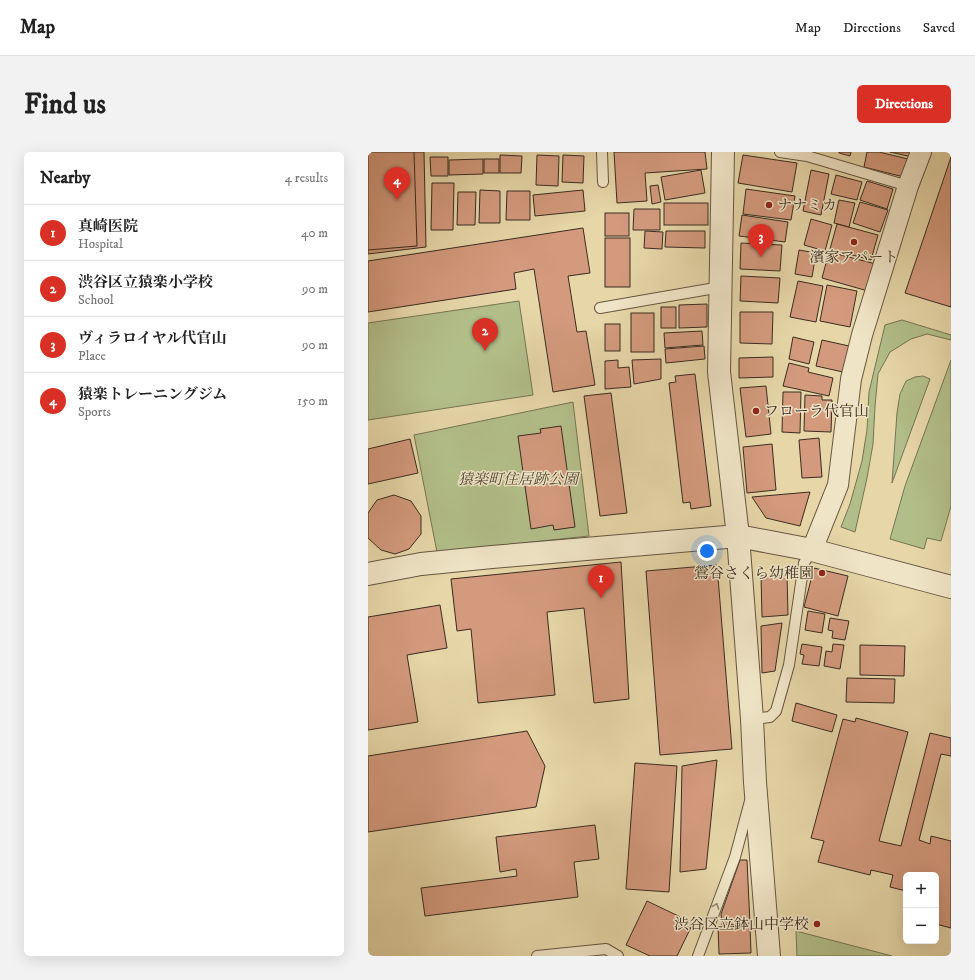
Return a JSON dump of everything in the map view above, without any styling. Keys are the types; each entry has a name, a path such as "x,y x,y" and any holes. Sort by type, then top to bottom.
{"street":[{"path":"723,152 719,372 738,536 769,956"},
{"path":"812,550 838,485 851,379 862,335 908,186 921,152"},
{"path":"368,574 421,564 738,536 812,550 951,587"}],"lane":[{"path":"602,152 603,182"},
{"path":"780,152 807,156 908,186"},
{"path":"600,308 721,287"},
{"path":"752,719 770,717 776,711 789,665 804,563 812,550"},
{"path":"698,956 735,857 755,782"},
{"path":"544,956 606,949 618,956"}],"green space":[{"path":"519,301 533,395 368,420 368,323"},
{"path":"902,320 951,335 951,340 927,334 911,339 890,352 878,374 873,444 855,532 841,527 850,504 862,461 867,430 869,392 885,325"},
{"path":"951,360 951,506 941,541 927,538 924,549 890,539 905,486"},
{"path":"923,376 930,379 892,483 897,413 900,394 906,381 915,377"},
{"name":"猿楽町住居跡公園","path":"573,402 589,536 437,552 414,435"},
{"path":"796,931 892,956 797,956"}],"building":[{"path":"368,152 424,152 426,247 368,254"},
{"path":"368,152 414,152 417,246 368,250"},
{"path":"614,152 705,152 707,169 645,173 647,201 617,203"},
{"path":"839,152 851,152 850,156"},
{"path":"867,152 879,152 908,159 904,177 864,167"},
{"path":"890,152 914,152 912,157"},
{"path":"500,155 522,156 521,173 500,173"},
{"path":"537,155 559,156 558,186 536,185"},
{"path":"563,155 584,156 583,183 562,182"},
{"path":"743,155 797,163 792,192 738,183"},
{"path":"430,157 448,157 448,176 431,176"},
{"path":"951,157 951,307 905,293"},
{"path":"483,159 483,174 449,175 449,160"},
{"path":"484,159 499,159 499,173 484,173"},
{"path":"701,170 705,193 665,200 661,177"},
{"path":"811,170 829,174 821,215 803,211"},
{"path":"836,175 862,182 857,200 831,194"},
{"path":"867,181 893,189 887,209 860,200"},
{"path":"432,183 454,183 453,230 431,230"},
{"path":"658,185 661,202 652,204 650,186"},
{"name":"ナナミカ","path":"746,189 795,196 791,220 743,214"},
{"path":"480,190 500,191 500,223 479,223"},
{"path":"583,190 585,211 535,216 533,195"},
{"path":"507,191 530,191 530,220 506,220"},
{"path":"458,192 476,192 475,225 457,225"},
{"path":"839,200 855,203 849,227 834,223"},
{"path":"860,202 888,210 880,232 853,223"},
{"path":"664,203 708,203 708,225 664,225"},
{"path":"634,209 660,209 660,230 633,230"},
{"path":"605,213 629,213 629,236 605,236"},
{"path":"742,215 788,222 785,242 739,236"},
{"path":"811,219 832,225 825,251 804,245"},
{"name":"濱家アパート","path":"837,224 878,235 871,260 830,249"},
{"path":"583,228 590,273 568,276 577,332 586,331 595,385 553,392 534,269 514,273 516,289 368,312 368,261"},
{"path":"645,231 663,232 662,249 644,248"},
{"path":"666,231 705,231 705,248 665,247"},
{"path":"605,238 630,238 630,287 605,287"},
{"path":"741,243 782,245 780,271 740,269"},
{"path":"799,250 816,253 812,277 795,274"},
{"path":"829,252 876,264 868,291 822,278"},
{"path":"741,276 780,278 778,303 740,301"},
{"path":"798,281 823,286 816,322 790,317"},
{"path":"827,285 857,291 850,327 820,321"},
{"path":"707,304 707,327 679,328 679,305"},
{"path":"661,307 676,307 676,328 661,328"},
{"path":"740,312 773,312 772,344 740,343"},
{"path":"631,313 654,313 654,352 631,352"},
{"path":"605,324 620,324 620,351 605,351"},
{"path":"702,331 703,345 665,348 664,333"},
{"path":"793,337 814,342 809,364 789,359"},
{"path":"822,340 849,346 843,372 816,366"},
{"path":"704,346 705,359 666,363 665,349"},
{"path":"773,357 773,377 739,378 739,358"},
{"path":"661,359 661,379 634,384 632,360"},
{"path":"618,360 618,368 629,367 631,387 605,389 605,361"},
{"path":"789,363 809,368 808,372 833,378 829,396 783,386"},
{"path":"695,374 711,506 691,509 690,502 683,503 669,383 676,382 675,376"},
{"name":"フローラ代官山","path":"766,386 771,434 746,437 740,388"},
{"path":"783,392 801,392 800,433 782,432"},
{"path":"611,393 627,513 600,516 584,396"},
{"path":"805,395 822,396 822,400 832,400 831,432 804,431"},
{"path":"561,426 575,527 554,530 553,525 531,529 518,436 541,433 540,429"},
{"path":"819,438 822,477 802,478 799,440"},
{"path":"410,439 418,473 368,484 368,449"},
{"path":"772,444 776,490 747,493 743,447"},
{"path":"810,492 800,526 766,518 752,497"},
{"path":"394,495 411,501 421,516 421,534 409,549 395,554 381,550 368,538 368,513 377,500"},
{"path":"621,562 629,699 594,703 584,608 547,612 555,695 478,703 471,629 457,631 451,579"},
{"path":"717,565 732,749 660,755 646,571"},
{"path":"814,568 848,576 838,616 804,607"},
{"path":"787,575 788,615 762,617 761,576"},
{"path":"440,605 447,648 407,655 418,722 368,730 368,617"},
{"path":"808,611 825,614 822,633 805,630"},
{"path":"830,618 849,621 845,640 832,638 833,631 828,630"},
{"path":"782,623 775,671 762,673 761,626"},
{"path":"802,644 822,647 819,666 802,664 804,655 800,654"},
{"path":"833,644 844,645 840,669 824,666 826,651 832,652"},
{"path":"860,645 905,646 904,676 860,675"},
{"path":"847,678 895,679 894,703 846,702"},
{"path":"796,703 837,715 832,732 792,721"},
{"path":"856,718 908,732 879,841 901,846 930,733 951,738 951,756 941,754 919,840 930,844 931,836 951,841 951,928 939,925 939,872 903,872 903,890 890,887 893,875 871,870 870,875 818,862 824,841 811,838 843,719 855,722"},
{"path":"527,731 545,766 536,807 368,832 368,756"},
{"path":"717,760 706,869 680,872 682,766"},
{"path":"635,763 677,766 669,892 626,889"},
{"path":"595,825 599,859 574,862 578,897 425,916 421,888 517,876 516,869 500,872 496,837"},
{"path":"740,860 747,860 750,924 722,925 721,914"},
{"path":"647,901 693,923 677,956 650,956 626,945"},
{"path":"750,926 751,953 719,954 718,927"}],"place":[{"name":"猿楽トレーニングジム","path":"397,200"},
{"name":"ナナミカ","path":"769,205"},
{"name":"濱家アパート","path":"854,242"},
{"name":"ヴィラロイヤル代官山","path":"761,257"},
{"name":"渋谷区立猿楽小学校","path":"485,351"},
{"name":"フローラ代官山","path":"756,411"},
{"name":"鶯谷さくら幼稚園","path":"822,573"},
{"name":"真崎医院","path":"601,598"},
{"name":"渋谷区立鉢山中学校","path":"817,924"}]}
